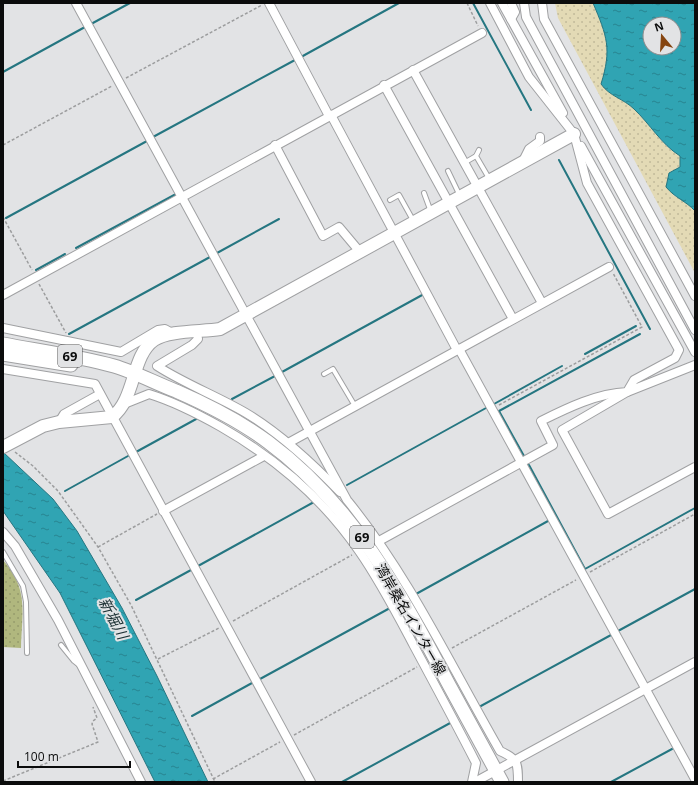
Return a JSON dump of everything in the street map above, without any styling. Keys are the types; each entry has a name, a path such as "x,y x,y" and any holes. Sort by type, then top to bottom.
{"main road":[{"name":"湾岸桑名インター線","path":"3,344 94,361 136,374 193,399 248,428 284,454 309,476 340,510 368,546 398,592 499,776"},
{"name":"湾岸桑名インター線","path":"3,354 77,366 113,374 136,374"}],"street":[{"path":"76,3 347,500"},
{"path":"267,3 695,779"},
{"path":"490,3 529,77 574,134 587,183 679,350 675,358 634,380 627,392"},
{"path":"502,3 695,352"},
{"path":"511,3 515,12 511,19"},
{"path":"524,3 526,17 695,330"},
{"path":"542,3 544,19 695,296"},
{"path":"3,295 482,32"},
{"path":"413,70 542,303"},
{"path":"384,85 513,319"},
{"path":"4,446 43,426 59,422 112,417 124,404 144,351 153,340 175,334 220,329 574,134"},
{"path":"522,163 529,149 540,141 540,137"},
{"path":"275,145 323,236 339,227 360,252"},
{"path":"290,442 609,267"},
{"path":"3,328 121,352 158,330 165,329 175,334"},
{"path":"197,332 198,339 192,345 157,366 170,374 203,389 263,425 311,463 347,500 379,541 395,565 500,751 513,757 515,760 518,768 518,782"},
{"path":"695,365 627,392 562,430 608,514 695,467"},
{"path":"3,369 95,384 311,782"},
{"path":"379,541 553,445 541,422 562,411 612,393 627,392"},
{"path":"59,422 64,414 100,394"},
{"path":"124,404 149,394 205,418 240,438 270,458 309,493 338,524 359,551 424,663 476,763 474,782 499,776 515,760 695,662"},
{"path":"163,511 262,457"},
{"path":"3,532 19,553 58,620 141,782"}],"lane":[{"path":"464,163 476,156 479,150"},
{"path":"476,156 490,180"},
{"path":"448,171 460,197"},
{"path":"424,193 431,212"},
{"path":"390,200 399,195 414,222"},
{"path":"324,374 332,369 355,406"},
{"path":"3,552 23,586 26,602 28,653"},
{"path":"61,645 82,668"}],"path":[{"path":"3,145 267,3"},
{"path":"466,3 482,32"},
{"path":"492,409 642,327 609,267"},
{"path":"4,446 33,466 58,491 98,547 131,605 158,659 215,782"},
{"path":"98,547 163,511"},
{"path":"445,652 695,514"},
{"path":"158,659 226,624 359,551"},
{"path":"213,778 424,663"},
{"path":"3,781 98,742 92,724 97,718"}],"green space":[{"path":"3,560 17,581 20,591 23,612 21,648 3,647"}],"sand":[{"path":"555,3 593,3 605,34 607,52 601,84 609,92 634,109 661,140 680,156 680,167 669,173 673,195 690,205 695,211 695,273 558,18"}],"water":[{"path":"593,3 695,3 695,211 666,187 669,173 680,167 680,156 661,140 634,109 608,92 601,84 607,52 605,34"},
{"name":"新堀川","path":"3,452 53,499 77,531 122,608 157,676 208,782 155,782 60,593 3,511"}],"waterway":[{"path":"91,24 130,3"},
{"path":"301,57 399,3"},
{"path":"473,3 531,110"},
{"path":"3,72 85,27"},
{"path":"153,137 295,60"},
{"path":"6,218 147,141"},
{"path":"559,160 650,329"},
{"path":"76,248 176,194"},
{"path":"217,253 279,219"},
{"path":"36,270 65,254"},
{"path":"69,334 210,257"},
{"path":"282,372 424,294"},
{"path":"585,354 636,326"},
{"path":"524,456 499,411 640,334"},
{"path":"494,404 562,366"},
{"path":"232,399 275,376"},
{"path":"347,485 486,408"},
{"path":"136,452 198,418"},
{"path":"65,491 128,456"},
{"path":"529,465 585,569 695,508"},
{"path":"198,566 314,502"},
{"path":"416,594 548,521"},
{"path":"136,600 191,570"},
{"path":"618,631 695,589"},
{"path":"260,679 390,608"},
{"path":"479,707 611,635"},
{"path":"192,716 252,683"},
{"path":"342,782 452,722"},
{"path":"611,782 672,749"}]}
